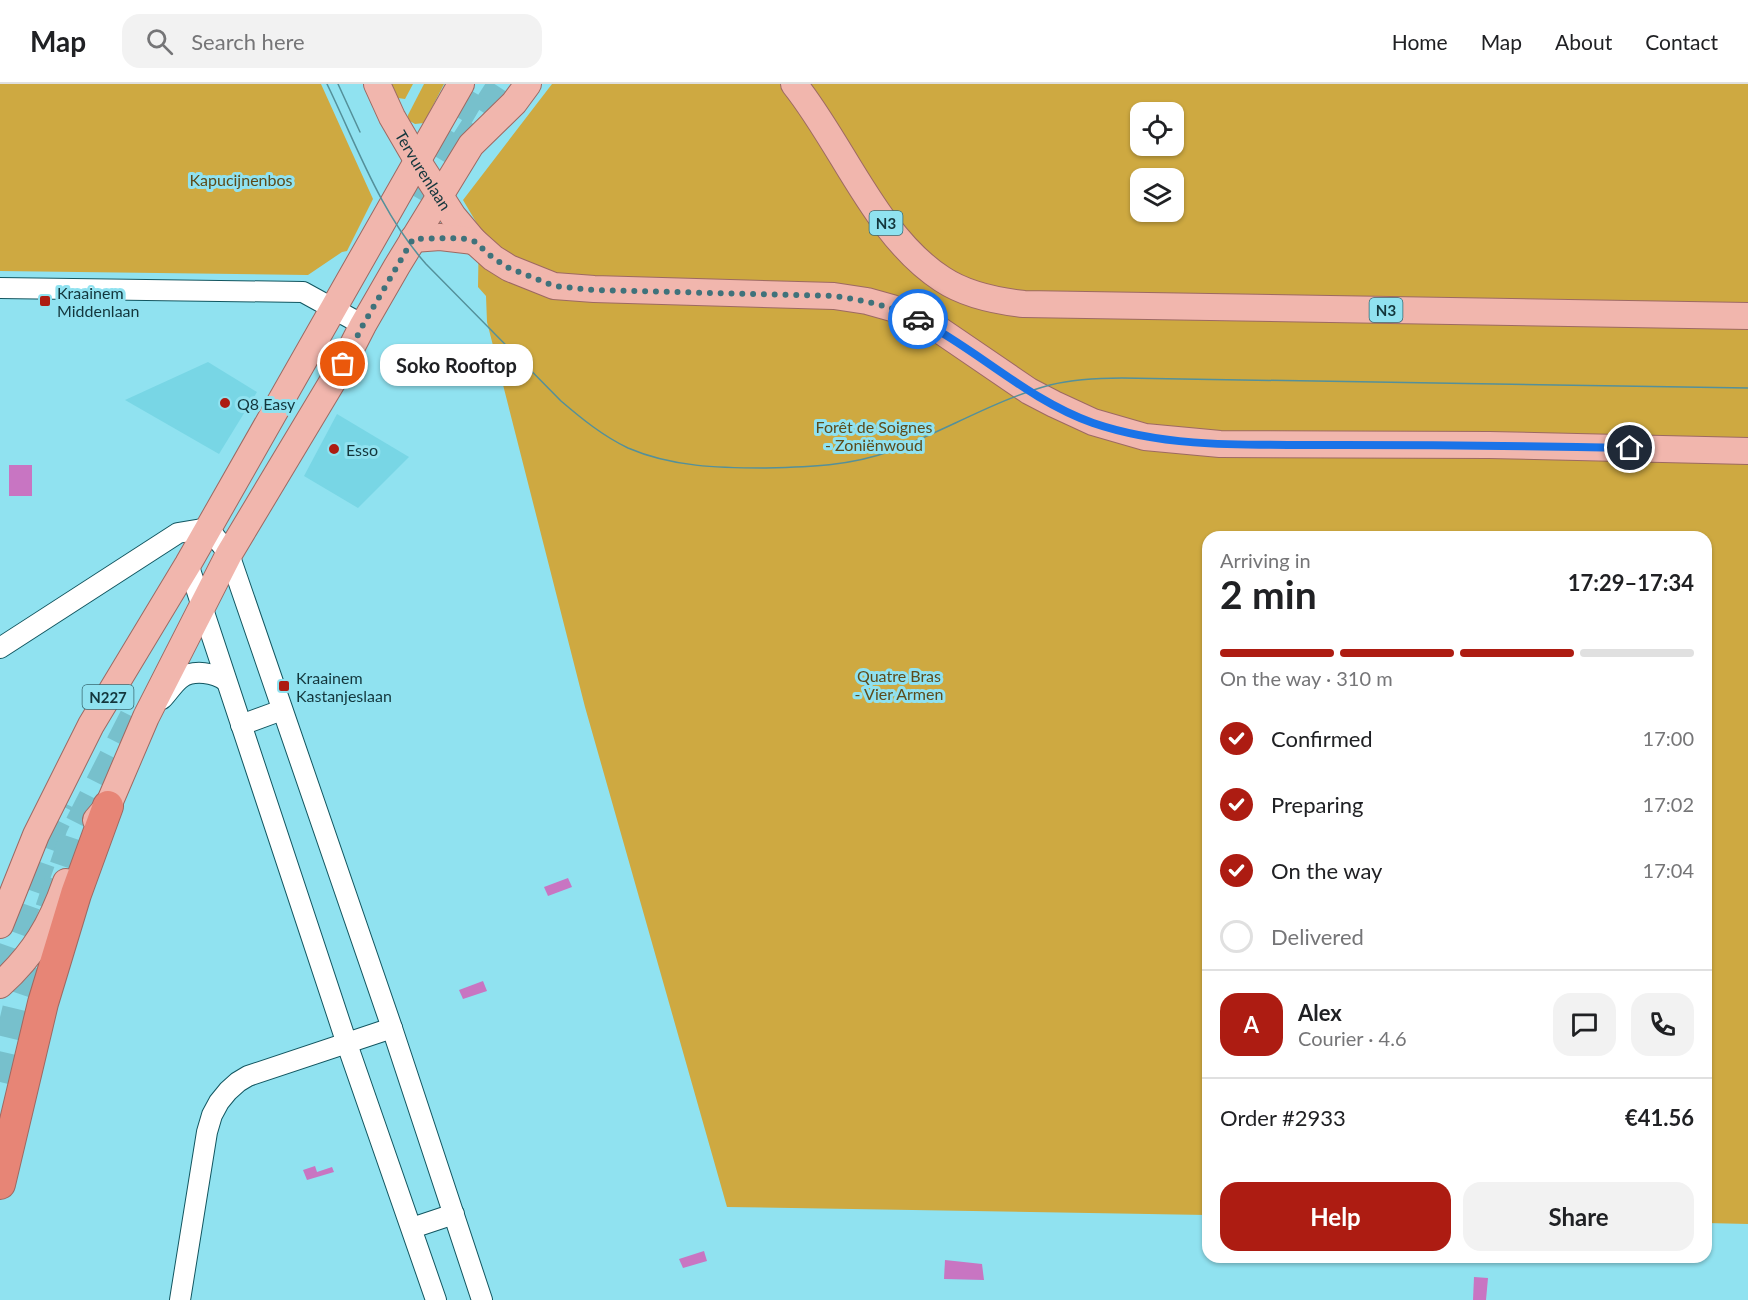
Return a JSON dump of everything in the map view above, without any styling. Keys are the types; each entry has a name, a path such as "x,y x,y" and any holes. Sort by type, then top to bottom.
{"highway":[{"path":"0,1184 43,1003 76,894 108,806"}],"main road":[{"name":"Tervurenlaan","path":"377,84 392,117 417,160 441,194 453,216 474,241 493,258 509,268 554,286 594,290 822,295 867,301 892,308 941,331 1029,391 1054,405 1093,422 1145,437 1220,444 1477,445 1748,451"},
{"name":"N227","path":"0,875 16,849 36,835 90,725 188,564 461,84"},
{"name":"N227","path":"0,985 29,956 46,930 57,909 83,835 108,806 146,717 229,554 506,84"},
{"path":"471,146 514,103 528,84"},
{"name":"N3","path":"794,84 808,102 876,209 909,251 943,280 959,288 996,300 1024,304 1748,316"},
{"path":"413,239 460,238 474,241"},
{"path":"0,926 36,835"}],"street":[{"path":"0,288 303,292 363,325"},
{"path":"0,648 178,533 208,528 229,554 392,1028 482,1300"},
{"path":"188,564 347,1044 436,1300"},
{"path":"146,717 178,681 186,676 210,674 226,681"},
{"path":"241,725 282,710"},
{"path":"180,1300 207,1132 219,1102 228,1090 248,1076 392,1028"},
{"path":"412,1228 453,1214"}],"shaded area":[{"path":"208,362 257,392 219,454 125,400"},
{"path":"337,414 409,457 358,508 304,476"},
{"path":"9,465 32,465 32,496 9,496"},
{"path":"568,878 572,887 548,896 544,887"},
{"path":"483,981 487,991 463,999 459,990"},
{"path":"315,1166 317,1172 332,1167 334,1172 307,1180 303,1170"},
{"path":"704,1251 707,1261 683,1268 679,1259"},
{"path":"945,1260 982,1264 984,1280 944,1279"},
{"path":"1474,1277 1488,1278 1486,1300 1473,1300"}],"green space":[{"name":"Kapucijnenbos","path":"0,84 321,84 373,199 347,251 308,275 0,271"},
{"path":"392,84 413,84 405,99 398,98"},
{"path":"424,84 444,84 424,123 415,124 408,120 408,115"},
{"name":"Forêt de Soignes - Zoniënwoud","path":"552,84 1748,84 1748,1224 1712,1223 1712,531 1202,531 1202,1215 727,1207 585,707 487,322 486,296 478,287 479,227 463,200"}],"tunnel":[{"path":"412,195 477,84"},
{"path":"460,151 503,84"},
{"path":"0,1082 19,1002 76,832 141,704"},
{"path":"0,975 53,826 64,803"}],"tram line":[{"path":"327,84 382,201 395,223 426,264 561,401 593,427 628,448 679,463 713,467 766,468 814,466 860,460 911,443 1030,391 1077,380 1122,378 1748,388"},
{"path":"338,84 360,132"}],"way so far":[{"path":"343,364 413,239 440,237 474,241 493,258 509,268 554,286 594,290 834,296 867,301 918,319"}],"place":[{"name":"Kraainem Middenlaan","path":"45,301"},
{"name":"Soko Rooftop","path":"343,364"},
{"name":"Q8 Easy","path":"225,403"},
{"name":"Esso","path":"334,449"},
{"name":"Kraainem Kastanjeslaan","path":"284,686"}],"route":[{"path":"918,319 941,331 1029,391 1054,405 1093,422 1145,437 1220,444 1630,448"}],"park label":[{"name":"Quatre Bras - Vier Armen","path":"899,684"}]}
